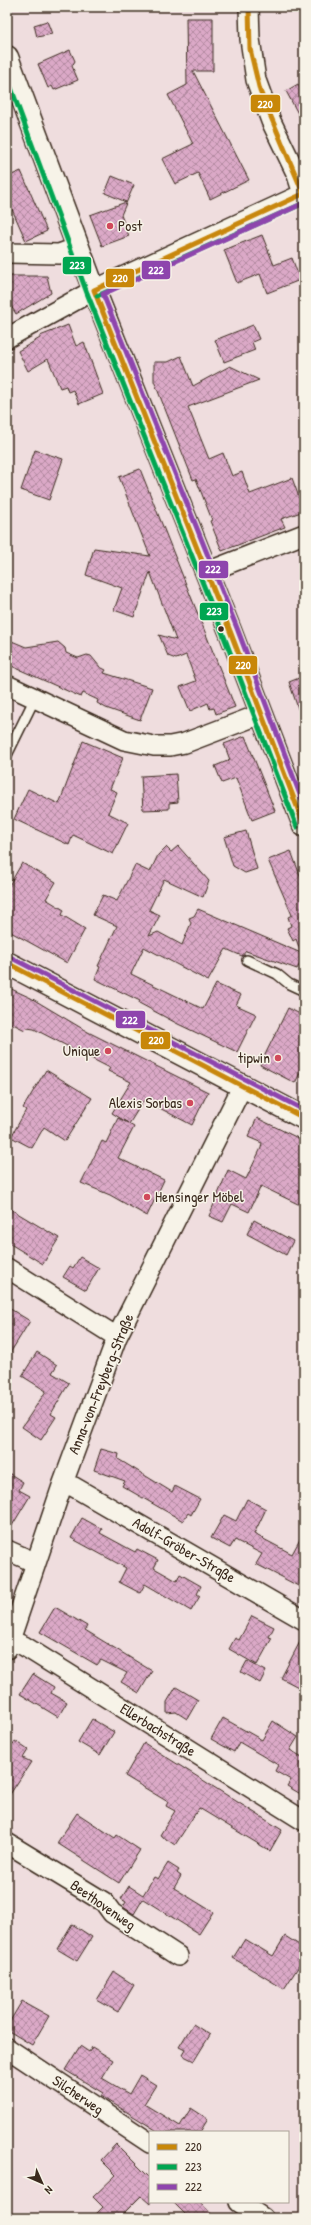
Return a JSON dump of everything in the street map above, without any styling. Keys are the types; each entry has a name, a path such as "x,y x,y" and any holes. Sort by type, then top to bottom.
{"main road":[{"path":"7,57 94,290 207,572 304,825"},
{"path":"7,963 242,1087 304,1118"}],"street":[{"path":"7,338 94,290 304,195 297,174 271,121 256,80 250,38 249,7"},
{"path":"7,253 59,254 79,247"},
{"path":"207,572 304,534"},
{"path":"7,685 124,740 154,746 185,744 262,714"},
{"name":"Anna-von-Freyberg-Straße","path":"8,1645 63,1483 117,1337 242,1087"},
{"path":"7,1268 117,1337"},
{"name":"Adolf-Gröber-Straße","path":"63,1483 81,1491 304,1620"},
{"path":"7,1550 36,1563"},
{"name":"Ellerbachstraße","path":"8,1645 24,1646 304,1821"},
{"name":"Beethovenweg","path":"7,1843 104,1902 112,1913 178,1956"},
{"name":"Silcherweg","path":"7,2048 149,2142"},
{"path":"240,2203 263,2218"}],"lane":[{"path":"7,755 35,698"},
{"path":"247,960 277,974 289,984 304,991"}],"building":[{"path":"186,18 213,18 213,71 193,71 249,180 210,199 198,173 175,184 162,159 193,144 168,95 187,85"},
{"path":"47,21 52,34 37,37 34,25"},
{"path":"70,50 75,61 72,66 78,80 54,90 52,86 48,88 38,64"},
{"path":"298,84 304,97 304,125 286,91"},
{"path":"21,171 47,231 26,241 7,198 7,177"},
{"name":"Post","path":"112,176 134,185 121,215 129,236 102,246 90,215 126,202 105,193"},
{"path":"262,235 274,265 292,258 300,280 267,293 260,274 237,283 224,250"},
{"path":"10,276 47,276 51,293 16,314 9,303"},
{"path":"68,325 76,346 84,342 103,394 79,404 73,390 68,392 66,386 60,388 48,359 28,371 18,351 40,338 40,336"},
{"path":"253,325 259,339 252,342 255,350 224,362 215,340"},
{"path":"181,356 193,386 230,366 259,380 188,407 209,459 223,453 232,476 242,472 250,494 292,478 304,511 281,519 285,527 222,551 196,479 193,480 154,381 154,362 168,362"},
{"path":"35,450 63,459 49,500 21,490"},
{"path":"140,469 235,707 216,714 214,708 210,709 208,703 190,711 180,687 196,681 186,655 176,659 168,656 159,635 176,640 150,572 134,617 114,610 122,588 86,575 94,548 150,556 119,477"},
{"path":"7,639 26,647 58,642 65,648 66,653 78,658 87,655 91,656 100,667 106,670 104,673 152,688 140,720 106,708 97,703 98,700 83,693 81,697 7,664"},
{"path":"304,676 304,720 302,720 289,682"},
{"path":"245,736 275,811 252,820 236,778 222,783 215,766 230,760 224,744"},
{"path":"83,741 123,758 110,789 117,792 108,813 128,823 113,854 73,835 69,845 14,819 28,789 59,804"},
{"path":"176,774 178,802 169,803 169,809 143,810 141,776"},
{"path":"246,831 257,869 245,873 233,866 224,837"},
{"path":"178,846 209,881 203,897 164,879 149,910 160,915 149,936 158,932 182,945 191,923 189,918 194,916 198,909 301,953 296,939 293,941 287,928 291,926 288,917 292,915 268,860 291,851 304,886 304,957 297,969 246,951 242,956 226,949 208,981 144,947 131,974 203,1009 216,984 241,995 236,1005 256,1014 237,1052 178,1024 139,1003 140,1001 95,979 100,967 98,966 117,926 93,915 103,895 117,901 135,865 150,872 158,855 166,847 171,852"},
{"path":"22,863 56,882 46,899 64,910 62,915 85,929 67,963 7,930 7,889"},
{"path":"7,987 31,998 88,1032 208,1092 192,1125 144,1100 129,1124 134,1127 118,1158 164,1180 147,1216 110,1195 81,1183 102,1141 106,1143 118,1118 128,1123 112,1113 131,1082 108,1071 110,1068 34,1029 27,1028 25,1030 7,1021"},
{"path":"288,1008 304,1016 304,1065 295,1083 260,1065"},
{"path":"46,1070 92,1098 65,1141 44,1127 32,1148 11,1137 26,1110 23,1108"},
{"path":"257,1118 304,1141 304,1207 261,1186 249,1212 232,1204 223,1222 209,1216 228,1170 246,1179 262,1143 248,1137"},
{"path":"7,1207 59,1238 43,1264 7,1242"},
{"path":"254,1220 293,1241 286,1255 247,1234"},
{"path":"80,1257 99,1268 86,1290 63,1277 70,1266 73,1268"},
{"path":"7,1307 30,1321 7,1358"},
{"path":"37,1352 57,1365 52,1373 69,1383 51,1414 56,1417 41,1440 22,1427 46,1391 22,1376"},
{"path":"101,1449 119,1454 118,1459 172,1492 175,1486 200,1499 191,1515 188,1513 183,1521 122,1486 125,1481 94,1470"},
{"path":"7,1472 23,1482 19,1490 30,1496 7,1534"},
{"path":"247,1499 266,1509 254,1534 292,1554 304,1532 304,1589 256,1564 262,1554 235,1540 230,1548 211,1538 224,1515 236,1521"},
{"path":"82,1518 102,1529 100,1533 135,1552 137,1549 158,1560 154,1568 177,1581 180,1574 201,1586 197,1594 200,1596 191,1611 145,1584 140,1593 119,1582 126,1568 71,1538"},
{"path":"55,1607 87,1626 85,1630 152,1671 139,1693 121,1682 127,1673 101,1660 97,1665 40,1632"},
{"path":"252,1616 274,1627 269,1637 272,1638 257,1665 229,1649 235,1638 239,1640"},
{"path":"304,1634 304,1690 281,1678"},
{"path":"247,1661 266,1671 260,1683 241,1672"},
{"path":"33,1674 54,1687 51,1693 67,1702 58,1717 20,1694"},
{"path":"176,1687 198,1700 187,1719 176,1712 167,1713 167,1702"},
{"path":"223,1718 262,1740 273,1721 298,1737 290,1750 304,1758 304,1796 287,1786 291,1780 275,1771 278,1765 239,1742 234,1752 211,1739"},
{"path":"92,1719 114,1732 100,1755 78,1742"},
{"path":"15,1741 28,1750 23,1758 31,1762 7,1799 7,1753"},
{"path":"144,1743 282,1830 270,1851 199,1808 175,1845 160,1835 175,1811 166,1806 168,1802 125,1776"},
{"path":"77,1813 115,1838 117,1835 140,1850 119,1883 57,1843"},
{"path":"168,1863 179,1870 177,1873 181,1876 174,1888 213,1912 199,1934 143,1899 134,1914 123,1907 126,1902 121,1899 129,1886 143,1895 154,1877 158,1879"},
{"path":"72,1924 92,1937 77,1961 57,1949"},
{"path":"285,1936 304,1948 304,1969 299,1966 284,1989 233,1958 245,1939 273,1956"},
{"path":"114,1972 134,1985 118,2012 97,2000"},
{"path":"22,2001 49,2016 32,2045 7,2030 7,2026"},
{"path":"193,2024 210,2035 194,2061 182,2055 185,2050 179,2047"},
{"path":"80,2046 89,2052 92,2047 113,2060 102,2078 129,2094 140,2075 156,2085 144,2104 180,2126 191,2108 208,2119 201,2131 157,2131 101,2096 103,2093 65,2070"},
{"path":"116,2144 149,2177 150,2204 141,2196 119,2218 92,2218 103,2207 93,2197 116,2175 101,2160"},
{"path":"174,2203 201,2203 215,2218 189,2218"}],"transit line":[{"name":"220","path":"249,7 250,49 260,91 304,195"},
{"name":"223","path":"7,77 87,293 223,634 297,827"},
{"name":"220","path":"303,194 94,290 230,631 304,825"},
{"name":"223","path":"97,296 304,203"},
{"name":"222","path":"304,203 103,294 237,628 304,805"},
{"name":"222","path":"10,957 304,1110"},
{"name":"220","path":"7,963 304,1118"}],"place":[{"name":"Post","path":"110,226"},
{"name":"Unique","path":"108,1051"},
{"name":"tipwin","path":"278,1058"},
{"name":"Alexis Sorbas","path":"190,1103"},
{"name":"Hensinger Möbel","path":"147,1197"}]}
